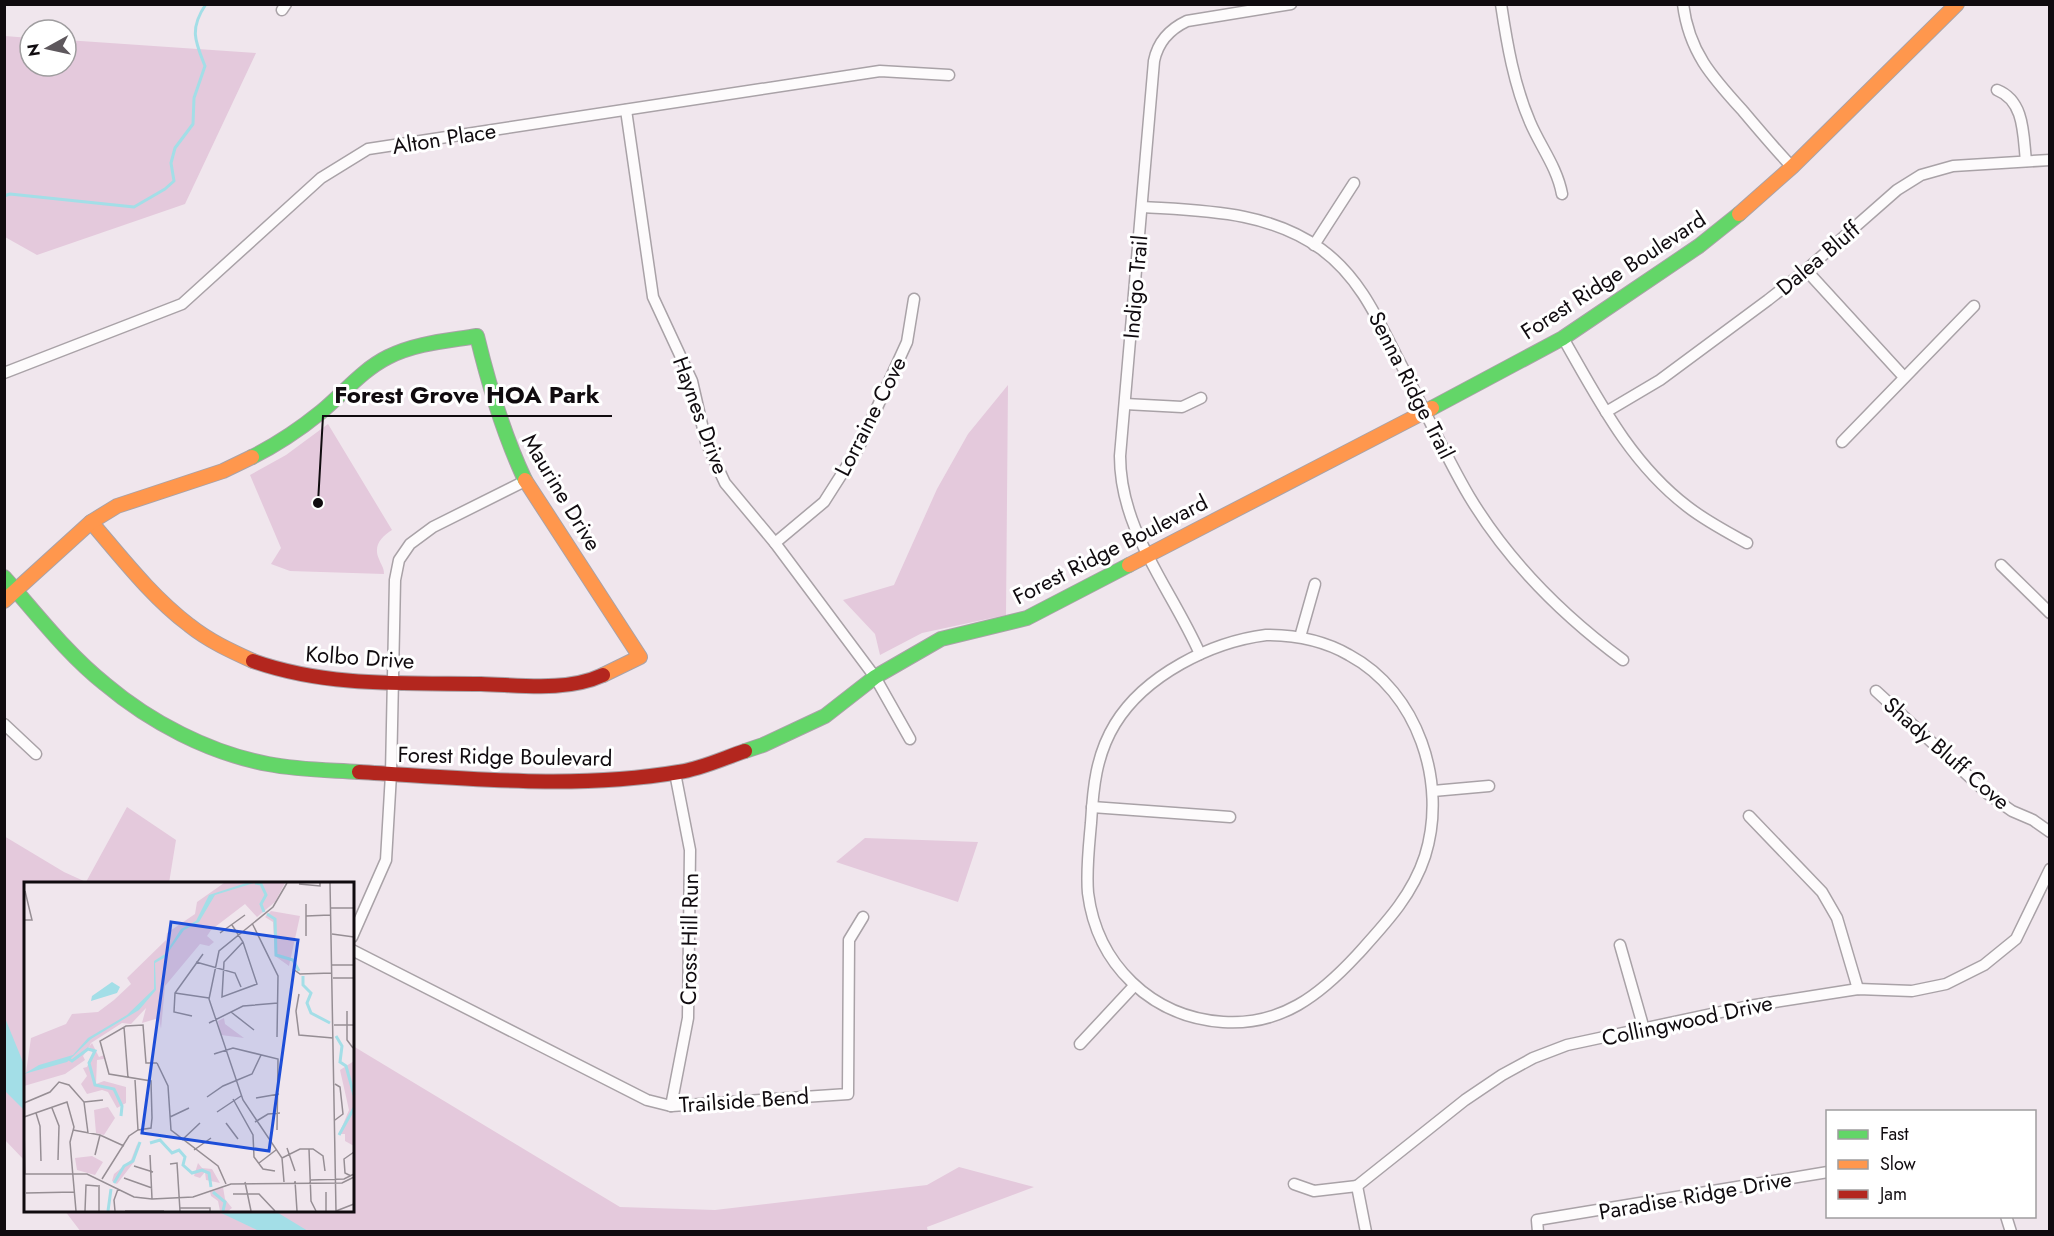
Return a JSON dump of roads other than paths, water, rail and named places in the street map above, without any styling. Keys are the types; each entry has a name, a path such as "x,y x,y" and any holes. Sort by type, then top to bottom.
{"street":[{"name":"Indigo Trail","path":"1200,654 1133,528 1122,493 1120,456 1154,61 1166,36 1176,26 1193,19 1291,4"},
{"path":"1501,4 1520,96 1530,122 1557,174 1562,194"},
{"path":"1683,4 1687,28 1693,44 1710,74 1792,167"},
{"name":"Forest Ridge Boulevard","path":"4,577 103,683 148,717 207,746 266,764 302,769 522,782 618,780 675,773 763,745 825,716 875,677 942,639 1027,618 1563,338 1699,246 1744,210 1792,167 1957,4"},
{"name":"Alton Place","path":"4,373 182,304 321,178 368,149 880,71 948,75"},
{"path":"1997,90 2012,98 2018,109 2022,122 2026,161"},
{"name":"Haynes Drive","path":"626,110 653,297 692,381 706,442 725,483 775,543 875,677 910,739"},
{"name":"Dalea Bluff","path":"1606,412 1660,380 1806,270 1897,190 1921,175 1953,166 2049,160"},
{"path":"1314,245 1354,183"},
{"name":"Senna Ridge Trail","path":"1143,207 1226,212 1244,216 1280,228 1314,245 1336,262 1370,304 1469,495 1512,557 1537,586 1594,639 1623,660"},
{"path":"1806,270 1904,377"},
{"name":"Lorraine Cove","path":"775,543 824,502 859,447 907,342 914,299"},
{"path":"1842,442 1974,306"},
{"name":"Maurine Drive","path":"91,522 117,506 223,471 270,448 321,412 365,371 387,357 413,346 477,336 489,387 507,442 525,481 640,657"},
{"path":"1563,338 1630,449 1667,490 1711,523 1747,543"},
{"path":"1125,404 1182,407 1201,398"},
{"path":"354,932 386,860 391,774 395,580 399,560 410,544 433,527 525,481"},
{"path":"4,601 91,522"},
{"name":"Kolbo Drive","path":"91,522 151,591 192,628 231,651 267,666 309,677 346,681 537,685 584,682 640,657"},
{"path":"2001,565 2049,613"},
{"path":"1300,637 1316,584"},
{"path":"1266,635 1300,637 1327,645 1351,656 1379,677 1402,705 1416,729 1426,755 1434,791 1430,839 1412,888 1397,911 1333,981 1311,998 1287,1011 1269,1017 1251,1021 1205,1020 1172,1009 1134,986 1119,969 1105,946 1091,910 1087,875 1096,771 1101,754 1117,721 1140,693 1154,681 1200,654 1246,638 1266,635"},
{"name":"Shady Bluff Cove","path":"1876,691 1988,794 2049,832"},
{"path":"4,724 36,754"},
{"name":"Cross Hill Run","path":"671,1106 688,1018 690,850 675,773"},
{"path":"1434,791 1489,786"},
{"path":"1092,807 1230,818"},
{"path":"1749,816 1822,892 1837,918 1858,989"},
{"name":"Collingwood Drive","path":"1358,1186 1465,1100 1502,1075 1533,1058 1567,1045 1749,1006 1858,989 1912,991 1946,984 1984,966 2016,939 2049,869"},
{"name":"Trailside Bend","path":"354,951 647,1100 671,1106 848,1094 849,940 863,917"},
{"path":"1620,945 1644,1029"},
{"path":"1080,1044 1134,986"},
{"name":"Paradise Ridge Drive","path":"1538,1232 1537,1220 1826,1172"},
{"path":"1294,1184 1314,1191 1358,1186 1366,1232"}],"water":[{"path":"5,1018 24,1065 24,1110 5,1091"},
{"path":"219,1212 277,1212 308,1231 259,1231"}],"waterway":[{"path":"4,196 10,194 134,207 165,189 174,181 171,163 175,148 193,124 194,98 205,66 195,35 197,21 206,4"}],"place":[{"name":"Forest Grove HOA Park","path":"318,503"}]}
